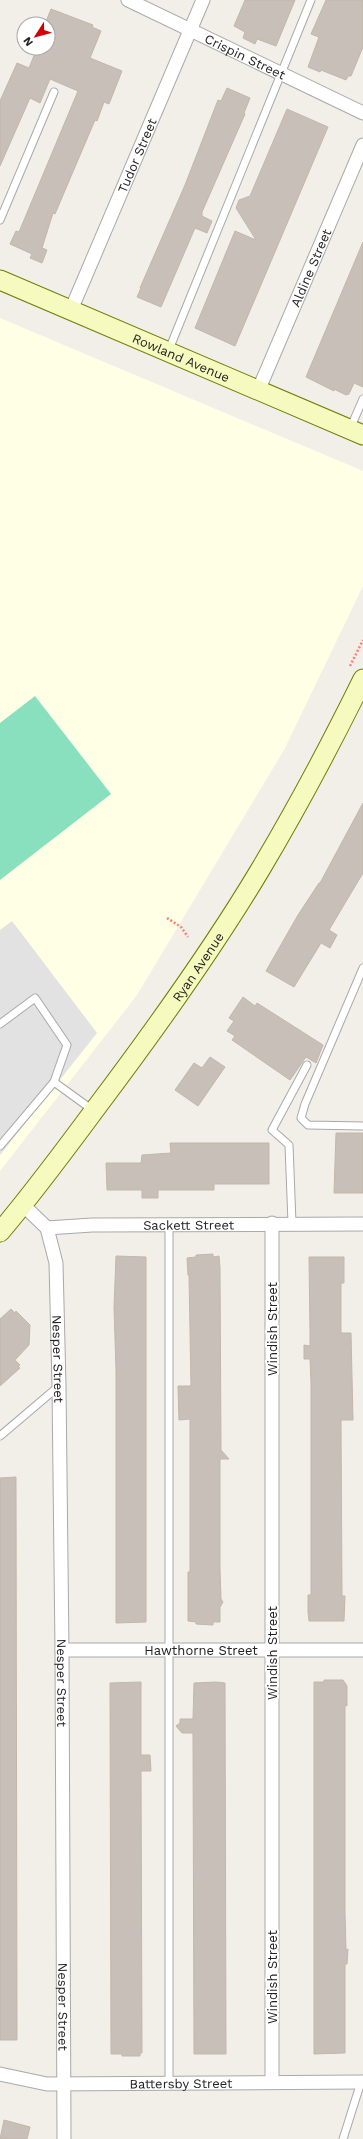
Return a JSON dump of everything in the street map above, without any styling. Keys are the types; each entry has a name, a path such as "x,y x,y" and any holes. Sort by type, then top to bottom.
{"street":[{"name":"Crispin Street","path":"128,0 363,113"},
{"name":"Tudor Street","path":"71,310 203,0"},
{"name":"Aldine Street","path":"258,391 363,145"},
{"name":"Rowland Avenue","path":"0,280 356,432"},
{"name":"Ryan Avenue","path":"4,1224 23,1205 94,1111 202,960 260,870 326,753 355,676"},
{"path":"23,1205 47,1228"},
{"name":"Windish Street","path":"272,1223 272,2082"},
{"name":"Sackett Street","path":"47,1228 92,1225 169,1224 363,1224"},
{"name":"Nesper Street","path":"47,1228 56,1263 59,1386 62,1650 64,2139"},
{"name":"Hawthorne Street","path":"62,1650 363,1650"},
{"name":"Battersby Street","path":"0,2074 47,2084 169,2082 362,2082"}],"lane":[{"path":"167,352 311,0"},
{"path":"0,220 54,92"},
{"path":"356,432 363,399"},
{"path":"363,968 304,1104 301,1118 308,1125 363,1126"},
{"path":"0,1024 35,998 67,1045 54,1082 0,1146"},
{"path":"292,1224 289,1146 272,1130 307,1065"},
{"path":"54,1082 94,1111"},
{"path":"169,1224 169,2082"},
{"path":"0,1436 59,1386"},
{"path":"343,2139 362,2082"}],"path":[{"path":"355,676 363,640"},
{"path":"167,918 181,928 188,937"}],"shaded area":[{"path":"0,318 363,471 363,586 284,750 137,995 0,1171"},
{"path":"12,921 97,1033 0,1155 0,930"}],"green space":[{"path":"35,696 111,794 0,880 0,723"}],"building":[{"path":"245,0 295,0 276,46 257,39 255,44 243,38 245,32 234,26"},
{"path":"326,0 363,0 363,47 351,76 348,76 346,80 321,70 320,72 308,67 319,37 311,34"},
{"path":"51,9 93,25 92,27 101,31 90,58 122,71 109,104 104,102 97,121 95,120 55,214 53,213 42,248 47,250 42,263 30,258 32,254 10,244 16,231 19,232 78,91 50,79 40,103 30,98 0,166 0,101 17,63 29,68 34,56 56,56 56,16 48,16"},
{"path":"227,88 250,98 244,113 245,114 202,212 202,216 212,221 207,233 195,228 161,307 137,297 185,185 218,100 221,101"},
{"path":"287,109 328,127 235,346 195,328 235,231 256,240 236,208 239,200 250,196"},
{"path":"363,242 363,387 354,383 349,394 346,395 334,389 334,391 306,377"},
{"path":"363,803 363,873 329,930 337,935 330,948 321,943 294,987 266,971 298,915 320,883"},
{"path":"243,997 255,1006 257,1003 323,1045 316,1063 306,1057 290,1080 232,1040 235,1036 227,1031 234,1021 229,1018"},
{"path":"210,1057 225,1067 198,1106 175,1090 194,1063 202,1068"},
{"path":"336,1133 363,1133 363,1193 334,1193"},
{"path":"170,1143 269,1143 269,1184 214,1184 214,1190 158,1190 158,1198 142,1198 142,1190 107,1190 106,1163 141,1163 142,1155 171,1153"},
{"path":"213,1254 213,1257 219,1256 220,1268 221,1450 229,1459 220,1459 220,1569 221,1599 223,1602 220,1607 220,1622 213,1622 213,1625 196,1624 196,1622 188,1621 188,1572 190,1572 190,1419 179,1420 178,1386 191,1386 189,1275 187,1258 196,1257 196,1255"},
{"path":"116,1256 146,1257 146,1622 116,1623 116,1370 114,1307"},
{"path":"309,1257 344,1257 344,1283 341,1283 341,1333 351,1333 353,1420 341,1420 342,1596 345,1596 344,1621 309,1621 308,1612 308,1595 311,1595 311,1383 310,1359 304,1359 304,1345 310,1346"},
{"path":"11,1309 15,1313 16,1311 30,1325 29,1345 15,1360 20,1365 18,1367 20,1368 0,1386 0,1319"},
{"path":"16,1477 17,2040 0,2040 0,1478"},
{"path":"324,1680 343,1680 347,1686 347,1706 345,1705 345,1913 346,1950 348,1949 347,1964 345,1964 345,2053 314,2054 314,1682 324,1682"},
{"path":"141,1682 141,1755 150,1755 151,1771 141,1771 142,2053 140,2053 140,2056 122,2056 122,2054 111,2054 110,1683"},
{"path":"194,1683 225,1683 226,2054 194,2054 193,1733 182,1733 176,1726 180,1723 180,1719 193,1719"},
{"path":"4,2120 30,2127 27,2139 0,2139"}]}
